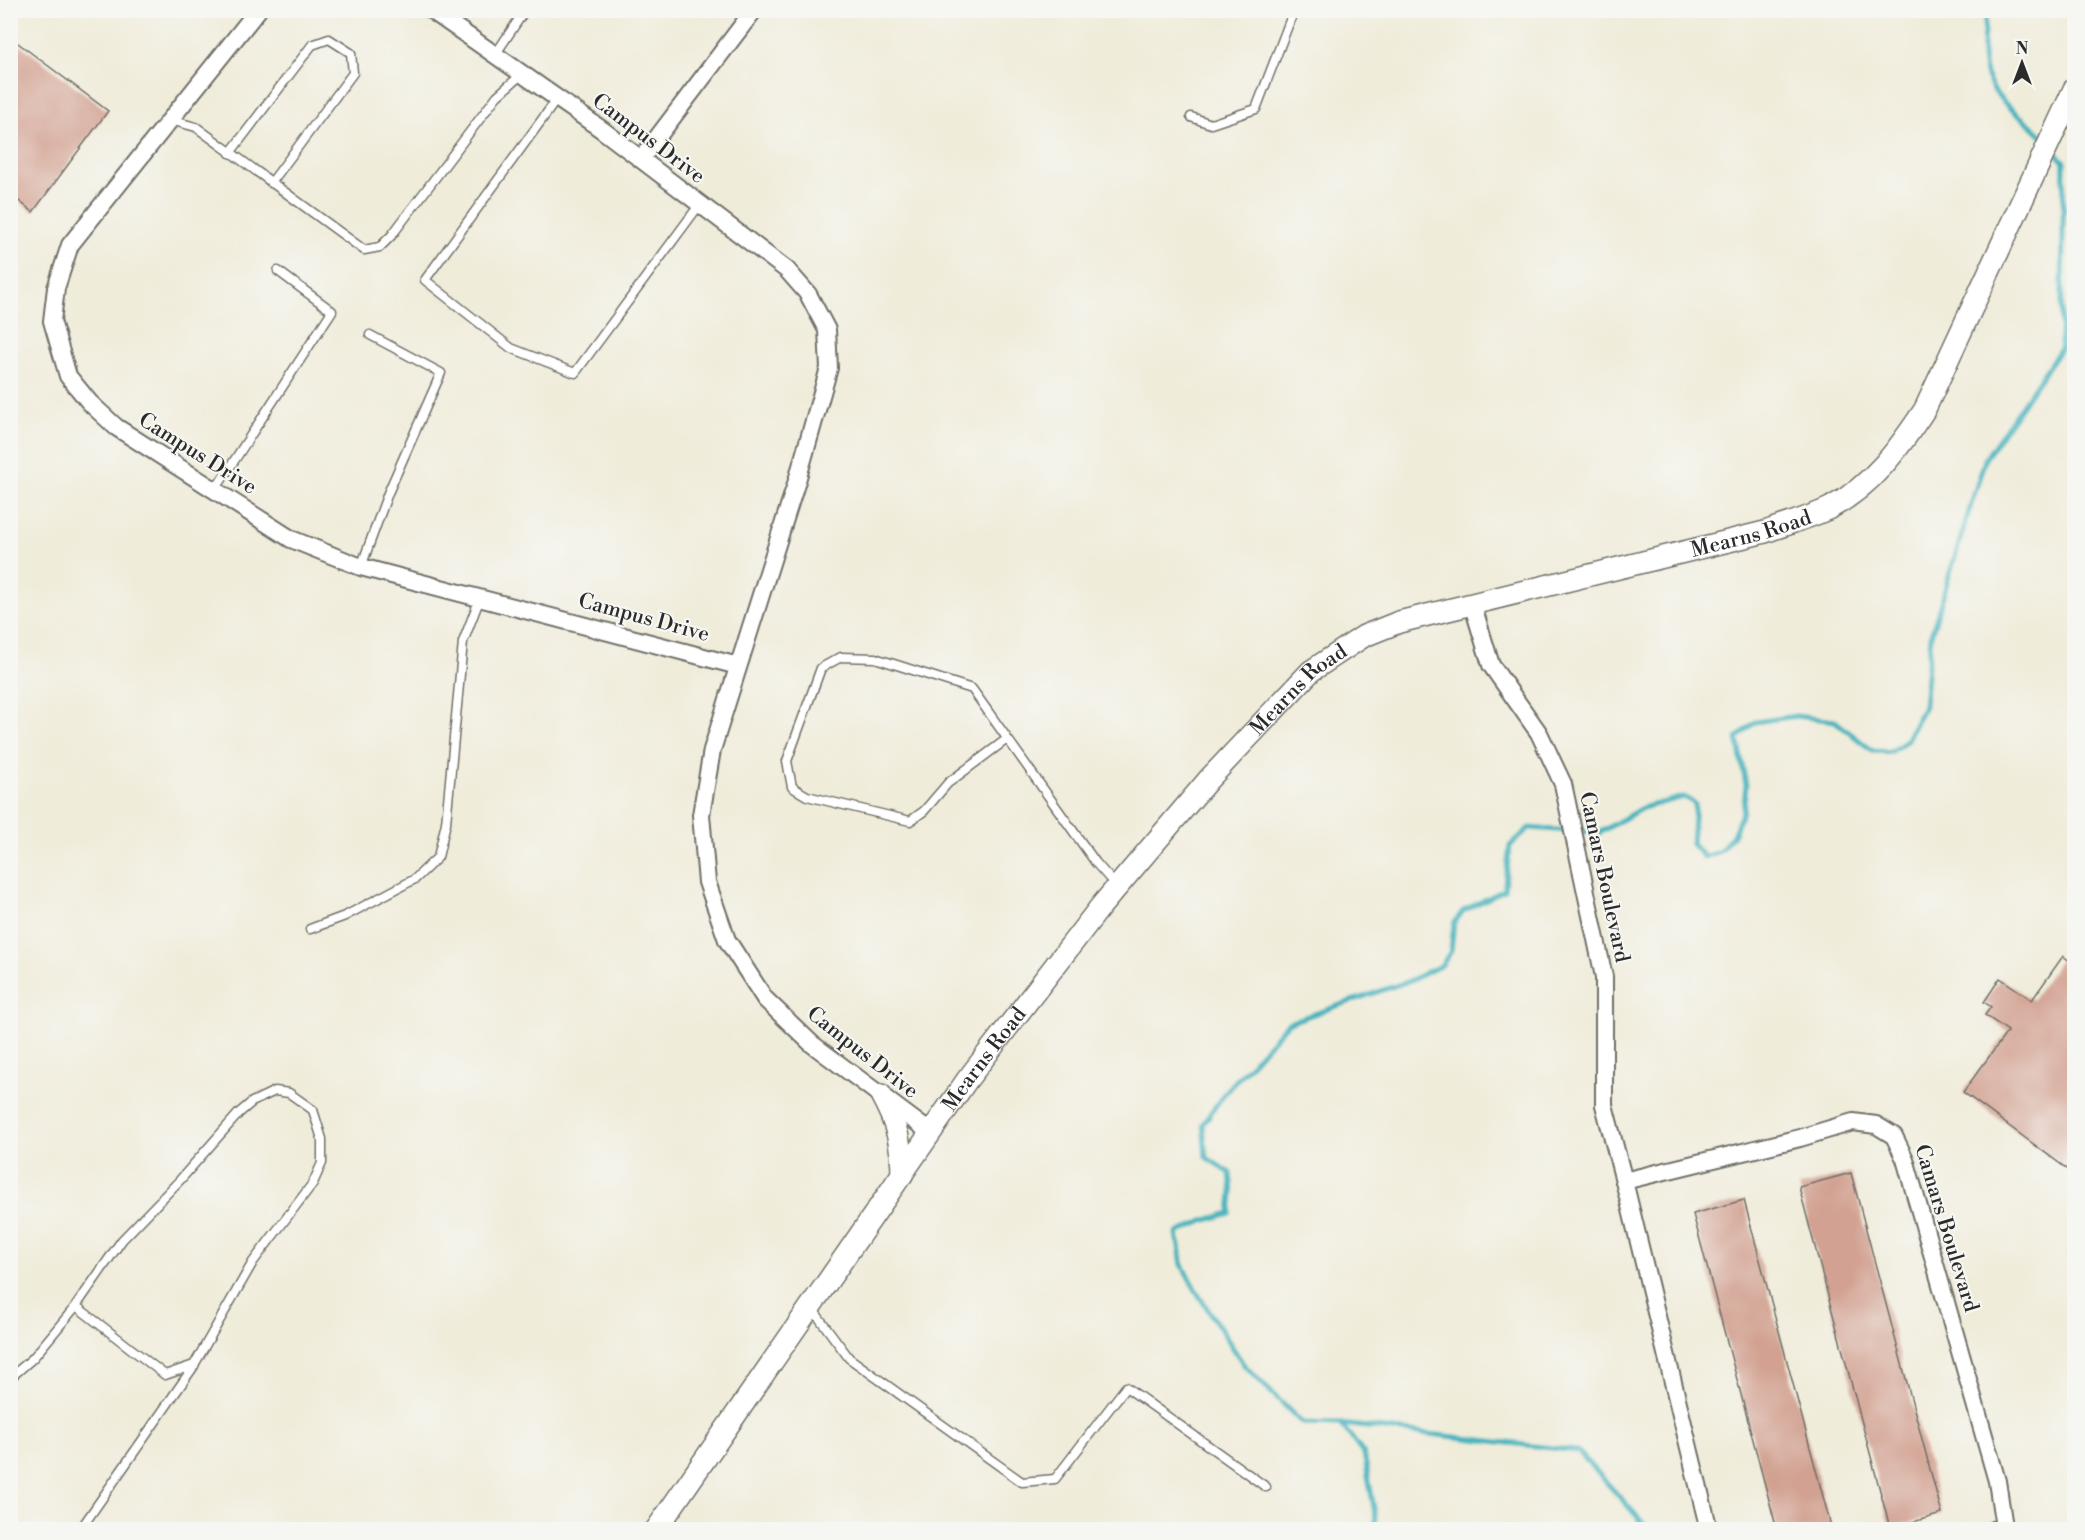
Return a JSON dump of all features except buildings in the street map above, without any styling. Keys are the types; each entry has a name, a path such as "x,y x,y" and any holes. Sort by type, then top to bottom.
{"street":[{"name":"Campus Drive","path":"258,10 70,245 56,288 52,321 68,376 90,403 116,427 291,539 361,567 738,666"},
{"path":"641,159 754,10"},
{"name":"Campus Drive","path":"438,12 641,159 787,270 808,294 827,330 829,368 712,750 701,815 708,882 727,940 765,999 812,1044 931,1133"},
{"name":"Mearns Road","path":"656,1530 931,1133 1047,974 1209,779 1311,671 1364,636 1399,622 1765,532 1821,512 1853,494 1871,478 1905,440 1925,409 2074,89"},
{"name":"Camars Boulevard","path":"1472,603 1491,664 1539,733 1563,784 1604,977 1604,1105 1709,1530"},
{"path":"881,1095 894,1119 900,1139 902,1175"},
{"name":"Camars Boulevard","path":"1624,1181 1800,1138 1853,1122 1876,1125 1894,1136 1905,1158 1997,1481 2000,1529"}],"lane":[{"path":"495,55 525,10"},
{"path":"1191,117 1211,124 1256,109 1294,10"},
{"path":"230,153 312,45 329,39 351,53 353,73 271,183"},
{"path":"170,120 196,127 364,250 380,247 392,235 497,96 522,75"},
{"path":"557,99 425,280 511,348 575,373 700,204"},
{"path":"215,490 332,311 278,271"},
{"path":"361,567 388,493 441,373 370,335"},
{"path":"310,928 345,916 415,879 438,857 446,823 464,642 480,598"},
{"path":"1007,739 948,783 924,811 910,821 807,796 792,787 787,771 787,761 821,668 842,657 874,658 972,689 1096,863 1118,887"},
{"path":"10,1378 33,1358 76,1306 122,1240 180,1180 239,1113 252,1102 274,1091 289,1093 313,1110 322,1138 322,1163 314,1183 253,1262 194,1365 80,1530"},
{"path":"76,1306 165,1375 194,1365"},
{"path":"811,1307 849,1358 1022,1482 1055,1479 1126,1387 1266,1487"}],"waterway":[{"path":"1987,10 1983,38 1984,64 1987,75 1999,97 2045,139"},
{"path":"1646,1530 1645,1525 1578,1451 1341,1424 1302,1423 1244,1365 1182,1265 1177,1233 1203,1221 1230,1213 1232,1193 1230,1173 1206,1157 1203,1124 1224,1094 1288,1023 1409,981 1442,965 1451,951 1454,923 1463,911 1504,890 1510,846 1529,828 1599,833 1642,808 1684,797 1695,804 1692,844 1704,857 1720,851 1733,835 1743,811 1746,785 1737,738 1755,722 1796,716 1835,721 1873,751 1891,752 1906,741 1924,706 1931,635 1985,459 2061,348 2064,162 2052,149"},
{"path":"1341,1424 1364,1454 1376,1519 1374,1530"}]}
